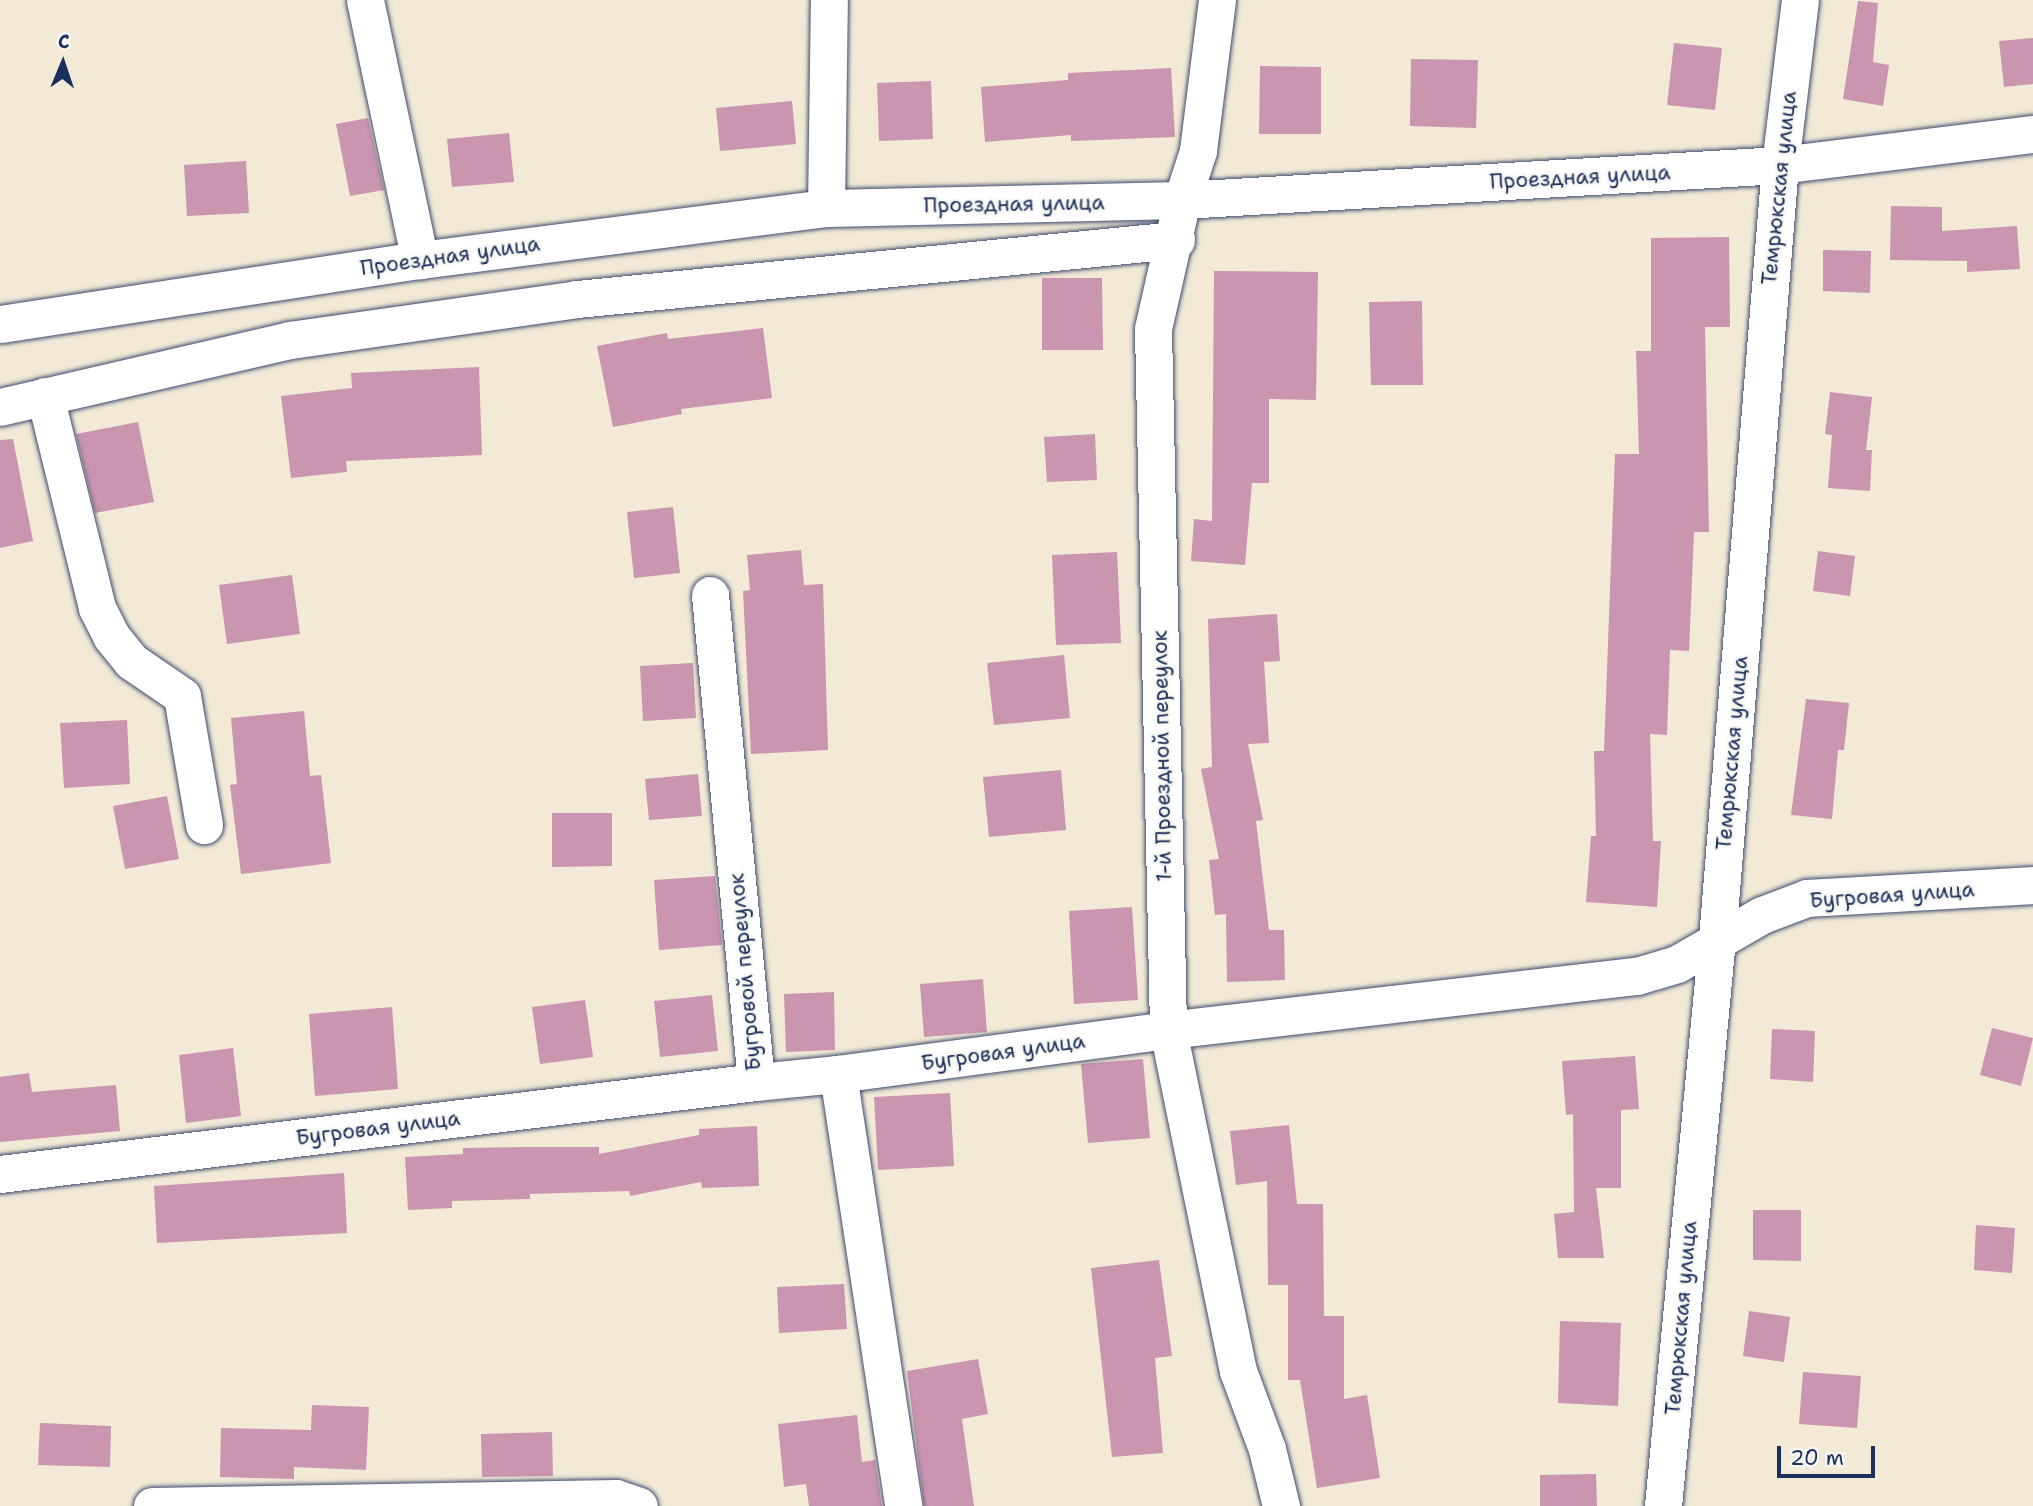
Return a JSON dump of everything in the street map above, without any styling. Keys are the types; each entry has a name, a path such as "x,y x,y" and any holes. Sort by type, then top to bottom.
{"street":[{"path":"365,0 420,260"},
{"path":"826,208 829,0"},
{"name":"1-й Проездной переулок","path":"1217,0 1198,151 1182,200 1176,240 1153,329 1168,1030 1238,1371 1267,1449 1281,1506"},
{"name":"Темрюкская улица","path":"1663,1506 1717,939 1780,165 1800,0"},
{"name":"Проездная улица","path":"0,324 420,260 826,208 1182,200 1780,165 2033,134"},
{"path":"0,408 290,340 577,299 1176,240"},
{"path":"45,396 97,607 111,636 131,661 182,696 204,825"},
{"name":"Бугровой переулок","path":"710,596 756,1082 838,1074"},
{"name":"Бугровая улица","path":"838,1074 1168,1030 1637,976 1677,964 1717,939 1807,898 2033,885"},
{"path":"838,1074 902,1506"},
{"name":"Бугровая улица","path":"0,1174 756,1082"},
{"path":"152,1506 615,1498 639,1506"}],"building":[{"path":"1858,1 1878,3 1873,62 1889,65 1883,106 1843,99"},
{"path":"2033,38 2033,84 2004,87 1999,41"},
{"path":"1674,43 1722,48 1715,110 1667,105"},
{"path":"1411,59 1478,60 1476,128 1410,126"},
{"path":"1260,66 1321,67 1321,134 1259,134"},
{"path":"1171,68 1175,137 1071,141 1071,135 985,142 981,87 1068,80 1068,73"},
{"path":"931,81 933,139 879,141 877,83"},
{"path":"792,101 796,144 720,151 716,108"},
{"path":"368,118 384,190 350,196 336,124"},
{"path":"509,133 514,182 452,187 447,139"},
{"path":"246,161 249,213 187,216 184,165"},
{"path":"1891,206 1942,207 1942,231 2017,226 2020,269 1967,272 1967,261 1890,260"},
{"path":"1729,237 1730,327 1705,327 1709,532 1694,532 1689,651 1670,650 1667,735 1650,734 1653,841 1661,841 1657,907 1586,902 1591,836 1596,836 1594,751 1604,751 1615,454 1639,454 1636,351 1651,351 1651,238"},
{"path":"1823,250 1871,251 1870,293 1823,291"},
{"path":"1214,271 1318,272 1316,400 1269,399 1269,483 1252,483 1245,565 1191,561 1194,519 1212,521"},
{"path":"1042,278 1102,278 1103,350 1042,350"},
{"path":"1422,301 1423,385 1371,385 1369,302"},
{"path":"763,328 772,398 681,409 682,414 613,427 597,346 667,333 668,339"},
{"path":"479,367 482,455 346,461 347,472 291,478 281,396 352,388 351,373"},
{"path":"1830,392 1872,397 1866,450 1872,450 1870,491 1828,488 1832,435 1825,434"},
{"path":"138,422 154,502 95,513 76,434"},
{"path":"1095,434 1097,480 1047,482 1044,437"},
{"path":"13,439 33,541 0,548 0,440"},
{"path":"673,507 680,573 634,578 627,512"},
{"path":"801,550 804,585 823,584 828,750 751,754 743,591 750,590 747,555"},
{"path":"1818,551 1855,556 1850,596 1813,591"},
{"path":"1117,552 1121,643 1056,645 1052,555"},
{"path":"292,575 300,634 227,644 219,585"},
{"path":"1277,614 1280,661 1264,662 1269,743 1248,744 1263,820 1256,821 1269,930 1284,930 1285,980 1227,982 1226,914 1215,915 1209,860 1219,859 1201,769 1212,767 1208,619"},
{"path":"1064,655 1070,718 994,725 987,663"},
{"path":"693,663 696,718 643,721 640,666"},
{"path":"1806,699 1849,703 1844,750 1838,750 1832,819 1791,815"},
{"path":"304,711 310,776 321,775 331,863 241,874 230,785 237,784 231,718"},
{"path":"127,720 130,784 64,788 60,723"},
{"path":"1061,770 1066,830 989,837 983,777"},
{"path":"698,774 702,816 649,820 645,779"},
{"path":"167,796 179,859 125,869 113,806"},
{"path":"552,813 612,813 612,866 552,867"},
{"path":"715,876 722,945 659,950 654,880"},
{"path":"1132,907 1138,1000 1074,1004 1069,911"},
{"path":"983,979 987,1032 924,1037 920,984"},
{"path":"834,992 835,1050 786,1052 784,994"},
{"path":"712,995 718,1051 660,1057 654,1001"},
{"path":"585,1000 593,1057 540,1064 532,1007"},
{"path":"392,1007 398,1089 315,1096 309,1014"},
{"path":"1992,1028 2033,1038 2021,1086 1980,1075"},
{"path":"1772,1029 1815,1031 1813,1082 1770,1079"},
{"path":"233,1048 241,1116 186,1123 179,1055"},
{"path":"1635,1056 1639,1109 1621,1110 1621,1188 1596,1188 1604,1258 1558,1258 1554,1214 1574,1212 1573,1114 1566,1115 1562,1061"},
{"path":"1143,1059 1150,1138 1088,1143 1081,1064"},
{"path":"29,1073 32,1092 116,1085 120,1131 0,1142 0,1077"},
{"path":"950,1093 954,1166 878,1170 874,1097"},
{"path":"1289,1125 1297,1204 1323,1204 1324,1316 1344,1316 1344,1399 1367,1395 1380,1478 1317,1488 1300,1380 1288,1380 1288,1285 1268,1285 1267,1181 1236,1185 1230,1131"},
{"path":"757,1126 759,1186 702,1188 701,1182 630,1196 629,1191 530,1194 530,1199 452,1201 452,1208 408,1210 405,1157 463,1154 463,1148 599,1147 599,1154 699,1135 699,1129"},
{"path":"344,1173 347,1233 157,1243 154,1186"},
{"path":"1753,1210 1801,1210 1801,1261 1753,1260"},
{"path":"1976,1225 2015,1228 2012,1273 1974,1270"},
{"path":"1159,1260 1172,1356 1155,1358 1163,1453 1112,1457 1091,1268"},
{"path":"844,1284 847,1329 779,1333 777,1287"},
{"path":"1749,1311 1790,1317 1784,1362 1743,1356"},
{"path":"1560,1321 1621,1323 1618,1406 1558,1403"},
{"path":"978,1359 988,1414 962,1419 974,1506 924,1506 907,1371"},
{"path":"1803,1372 1861,1376 1857,1428 1799,1424"},
{"path":"312,1405 369,1407 366,1470 294,1467 294,1479 220,1477 221,1428 311,1430"},
{"path":"857,1415 862,1462 875,1460 882,1506 809,1506 806,1484 784,1487 778,1424"},
{"path":"40,1423 111,1426 110,1467 38,1465"},
{"path":"552,1432 553,1476 482,1477 481,1434"},
{"path":"1596,1474 1597,1506 1540,1506 1540,1475"}]}
